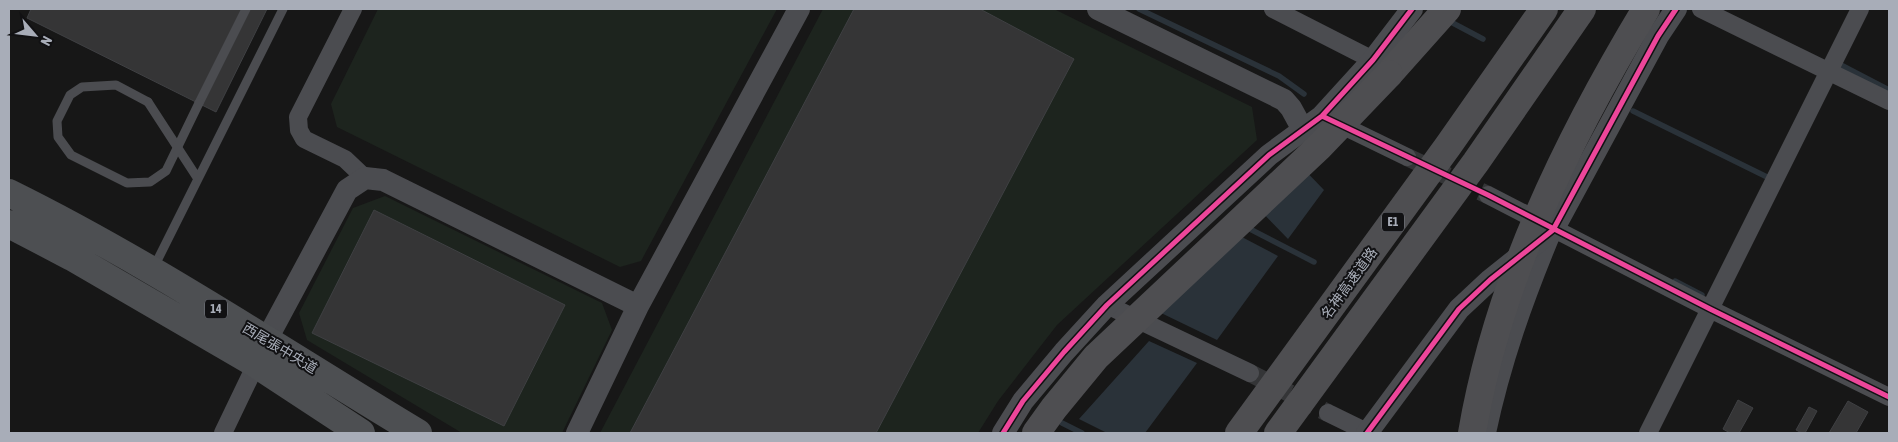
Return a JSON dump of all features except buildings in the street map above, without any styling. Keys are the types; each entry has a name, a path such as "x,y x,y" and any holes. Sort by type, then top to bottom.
{"highway":[{"path":"1036,433 1096,357 1273,191 1356,110 1446,9"},
{"name":"名神高速道路","path":"1239,433 1442,154 1544,9"},
{"name":"E1","path":"1278,433 1476,162 1582,9"},
{"path":"1472,433 1485,370 1498,322 1532,230 1569,147 1613,65 1646,9"}],"main road":[{"name":"西尾張中央道","path":"9,193 92,237 268,340 418,433"},
{"name":"西尾張中央道","path":"9,224 72,257 256,364 361,433"}],"street":[{"path":"353,9 298,117 298,130 304,139 346,159 365,178 383,180 638,306"},
{"path":"577,433 638,306 800,9"},
{"path":"1098,9 1284,100 1291,108 1303,130"},
{"path":"1273,9 1372,60"},
{"path":"1002,433 1023,401 1108,304 1269,155 1322,116 1372,60 1412,9"},
{"path":"1487,433 1508,346 1553,230 1658,36 1676,9"},
{"path":"1701,9 1889,101"},
{"path":"1648,433 1860,9"},
{"path":"1322,116 1407,157"},
{"path":"222,433 268,340 347,190 365,178"},
{"path":"1488,195 1553,230 1889,397"},
{"path":"1328,413 1368,433 1459,308 1490,280 1553,230"},
{"path":"1108,304 1250,373"}],"lane":[{"path":"198,179 148,102 116,85 82,87 70,95 57,121 58,137 71,155 126,183 150,182 166,171 199,104 246,9"},
{"path":"152,272 282,9"}],"shaded area":[{"path":"378,9 777,9 641,261 620,267 337,127 331,104"},
{"path":"823,9 1054,9 1252,107 1257,140 1057,325 998,401 978,433 600,433"},
{"path":"1297,162 1324,190 1288,239 1252,202"},
{"path":"385,196 602,303 612,330 562,433 462,433 307,340 299,313 353,208"},
{"path":"1219,225 1278,256 1217,340 1159,312"},
{"path":"1149,341 1197,363 1145,433 1107,433 1079,419"}],"waterway":[{"path":"1139,9 1279,76 1304,94"},
{"path":"1449,21 1483,39"},
{"path":"1841,65 1889,90"},
{"path":"1633,111 1767,177"},
{"path":"1246,227 1314,262"},
{"path":"1675,281 1702,295"},
{"path":"1062,423 1082,433"}],"tunnel":[{"path":"1407,157 1488,195"},
{"path":"1250,373 1328,413"}],"cycle path":[{"path":"1003,433 1023,401 1107,305 1269,155 1322,116 1373,60 1412,9"},
{"path":"1367,433 1459,309 1490,280 1553,230 1658,36 1676,9"},
{"path":"1322,116 1488,195 1710,309 1889,397"}]}
